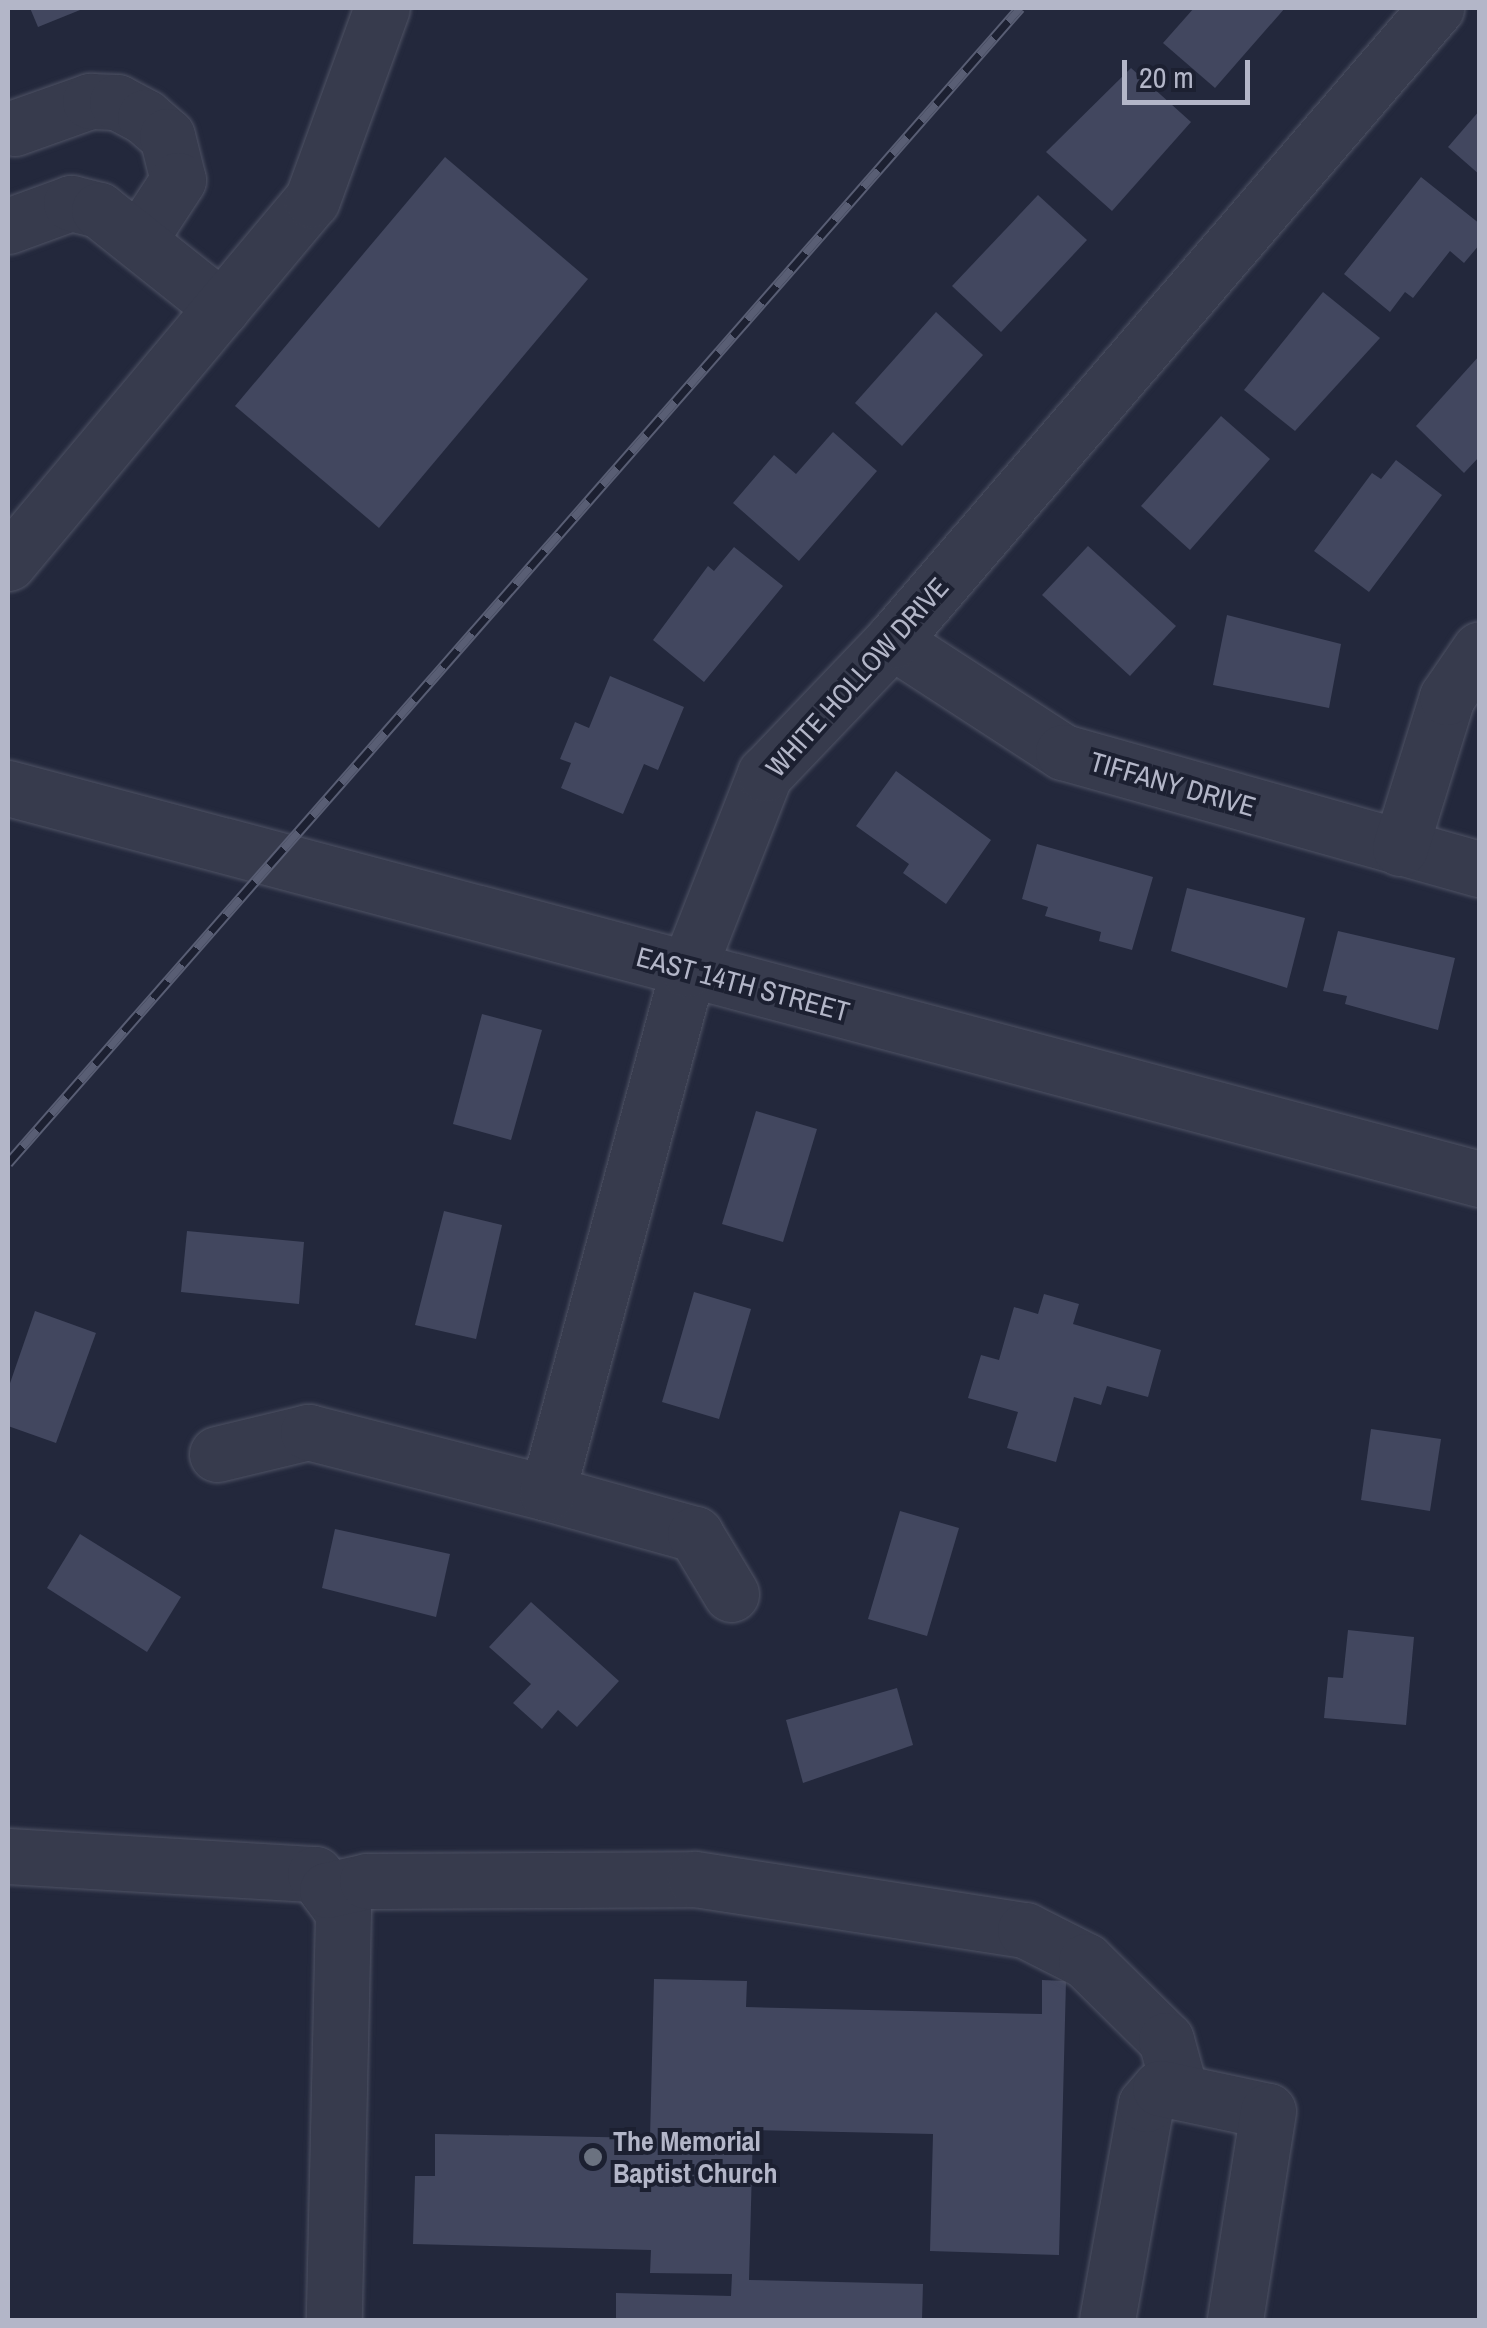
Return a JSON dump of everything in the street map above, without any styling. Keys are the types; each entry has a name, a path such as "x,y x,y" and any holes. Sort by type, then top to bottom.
{"street":[{"path":"8,564 312,200 382,8"},
{"name":"WHITE HOLLOW DRIVE","path":"547,1493 688,969 765,774 892,640 1436,8"},
{"path":"14,128 90,101 117,102 145,117 166,136 178,180 140,238"},
{"path":"8,226 71,203 99,210 140,238 222,308"},
{"name":"TIFFANY DRIVE","path":"892,640 1063,752 1480,869"},
{"path":"1400,848 1447,697 1480,649"},
{"name":"EAST 14TH STREET","path":"8,788 1480,1179"},
{"path":"216,1454 308,1432 547,1493 695,1534 732,1594"},
{"path":"8,1856 315,1874 328,1890 343,1912 334,2320"},
{"path":"328,1890 368,1880 695,1879 1025,1930 1086,1960 1166,2040 1180,2091"},
{"path":"1107,2320 1146,2104 1160,2088 1268,2111 1235,2320"}],"building":[{"path":"30,8 85,8 38,27"},
{"path":"1194,8 1285,8 1215,88 1163,43"},
{"path":"1131,68 1191,122 1112,211 1046,152"},
{"path":"1480,110 1480,175 1448,147"},
{"path":"445,157 588,279 379,528 235,406"},
{"path":"1421,177 1480,224 1480,244 1464,263 1450,251 1413,298 1405,292 1390,312 1344,274"},
{"path":"1038,195 1087,240 1001,332 952,286"},
{"path":"1323,292 1380,338 1295,431 1244,390"},
{"path":"936,312 983,355 902,446 855,403"},
{"path":"1480,355 1480,456 1464,473 1416,426"},
{"path":"1221,416 1270,459 1190,550 1141,506"},
{"path":"833,432 877,471 799,561 733,503 774,455 796,474"},
{"path":"1396,460 1442,495 1369,592 1314,551 1372,473 1381,479"},
{"path":"1088,546 1176,626 1130,676 1042,595"},
{"path":"734,547 783,586 704,682 653,640 708,566 714,571"},
{"path":"1227,615 1341,644 1329,708 1213,685"},
{"path":"610,676 684,707 658,770 644,764 623,814 561,788 571,763 560,759 575,722 589,728"},
{"path":"896,771 991,840 946,904 903,873 909,864 856,826"},
{"path":"1037,844 1153,877 1132,950 1099,941 1101,932 1045,916 1048,907 1022,899"},
{"path":"1187,888 1305,918 1287,988 1171,951"},
{"path":"1338,931 1455,958 1438,1030 1345,1004 1347,996 1323,991"},
{"path":"482,1014 542,1030 511,1140 453,1124"},
{"path":"756,1111 817,1129 783,1242 722,1224"},
{"path":"444,1211 502,1225 476,1339 415,1325"},
{"path":"187,1231 304,1242 299,1304 181,1292"},
{"path":"694,1292 751,1309 719,1419 662,1402"},
{"path":"1044,1294 1079,1304 1073,1324 1161,1350 1148,1397 1107,1386 1101,1405 1074,1397 1056,1462 1007,1448 1018,1412 968,1398 981,1355 999,1360 1014,1307 1038,1314"},
{"path":"35,1311 96,1333 56,1443 8,1426 8,1389"},
{"path":"1371,1429 1441,1439 1430,1511 1361,1500"},
{"path":"900,1511 959,1528 927,1636 868,1619"},
{"path":"335,1529 450,1554 436,1617 322,1588"},
{"path":"80,1534 181,1597 147,1652 47,1588"},
{"path":"531,1602 619,1681 577,1727 558,1710 542,1729 513,1703 531,1684 489,1647"},
{"path":"1348,1630 1414,1637 1406,1725 1324,1718 1328,1677 1343,1678"},
{"path":"897,1688 913,1745 803,1783 786,1720"},
{"name":"The Memorial Baptist Church","path":"654,1979 747,1981 746,2007 1042,2014 1042,1980 1066,1981 1059,2255 930,2251 933,2134 753,2130 749,2280 923,2284 922,2320 616,2320 616,2293 731,2296 732,2274 650,2273 651,2250 413,2244 415,2176 435,2176 435,2134 650,2138"}],"railway":[{"path":"8,1163 1020,8"}],"place":[{"name":"The Memorial Baptist Church","path":"593,2157"}]}
